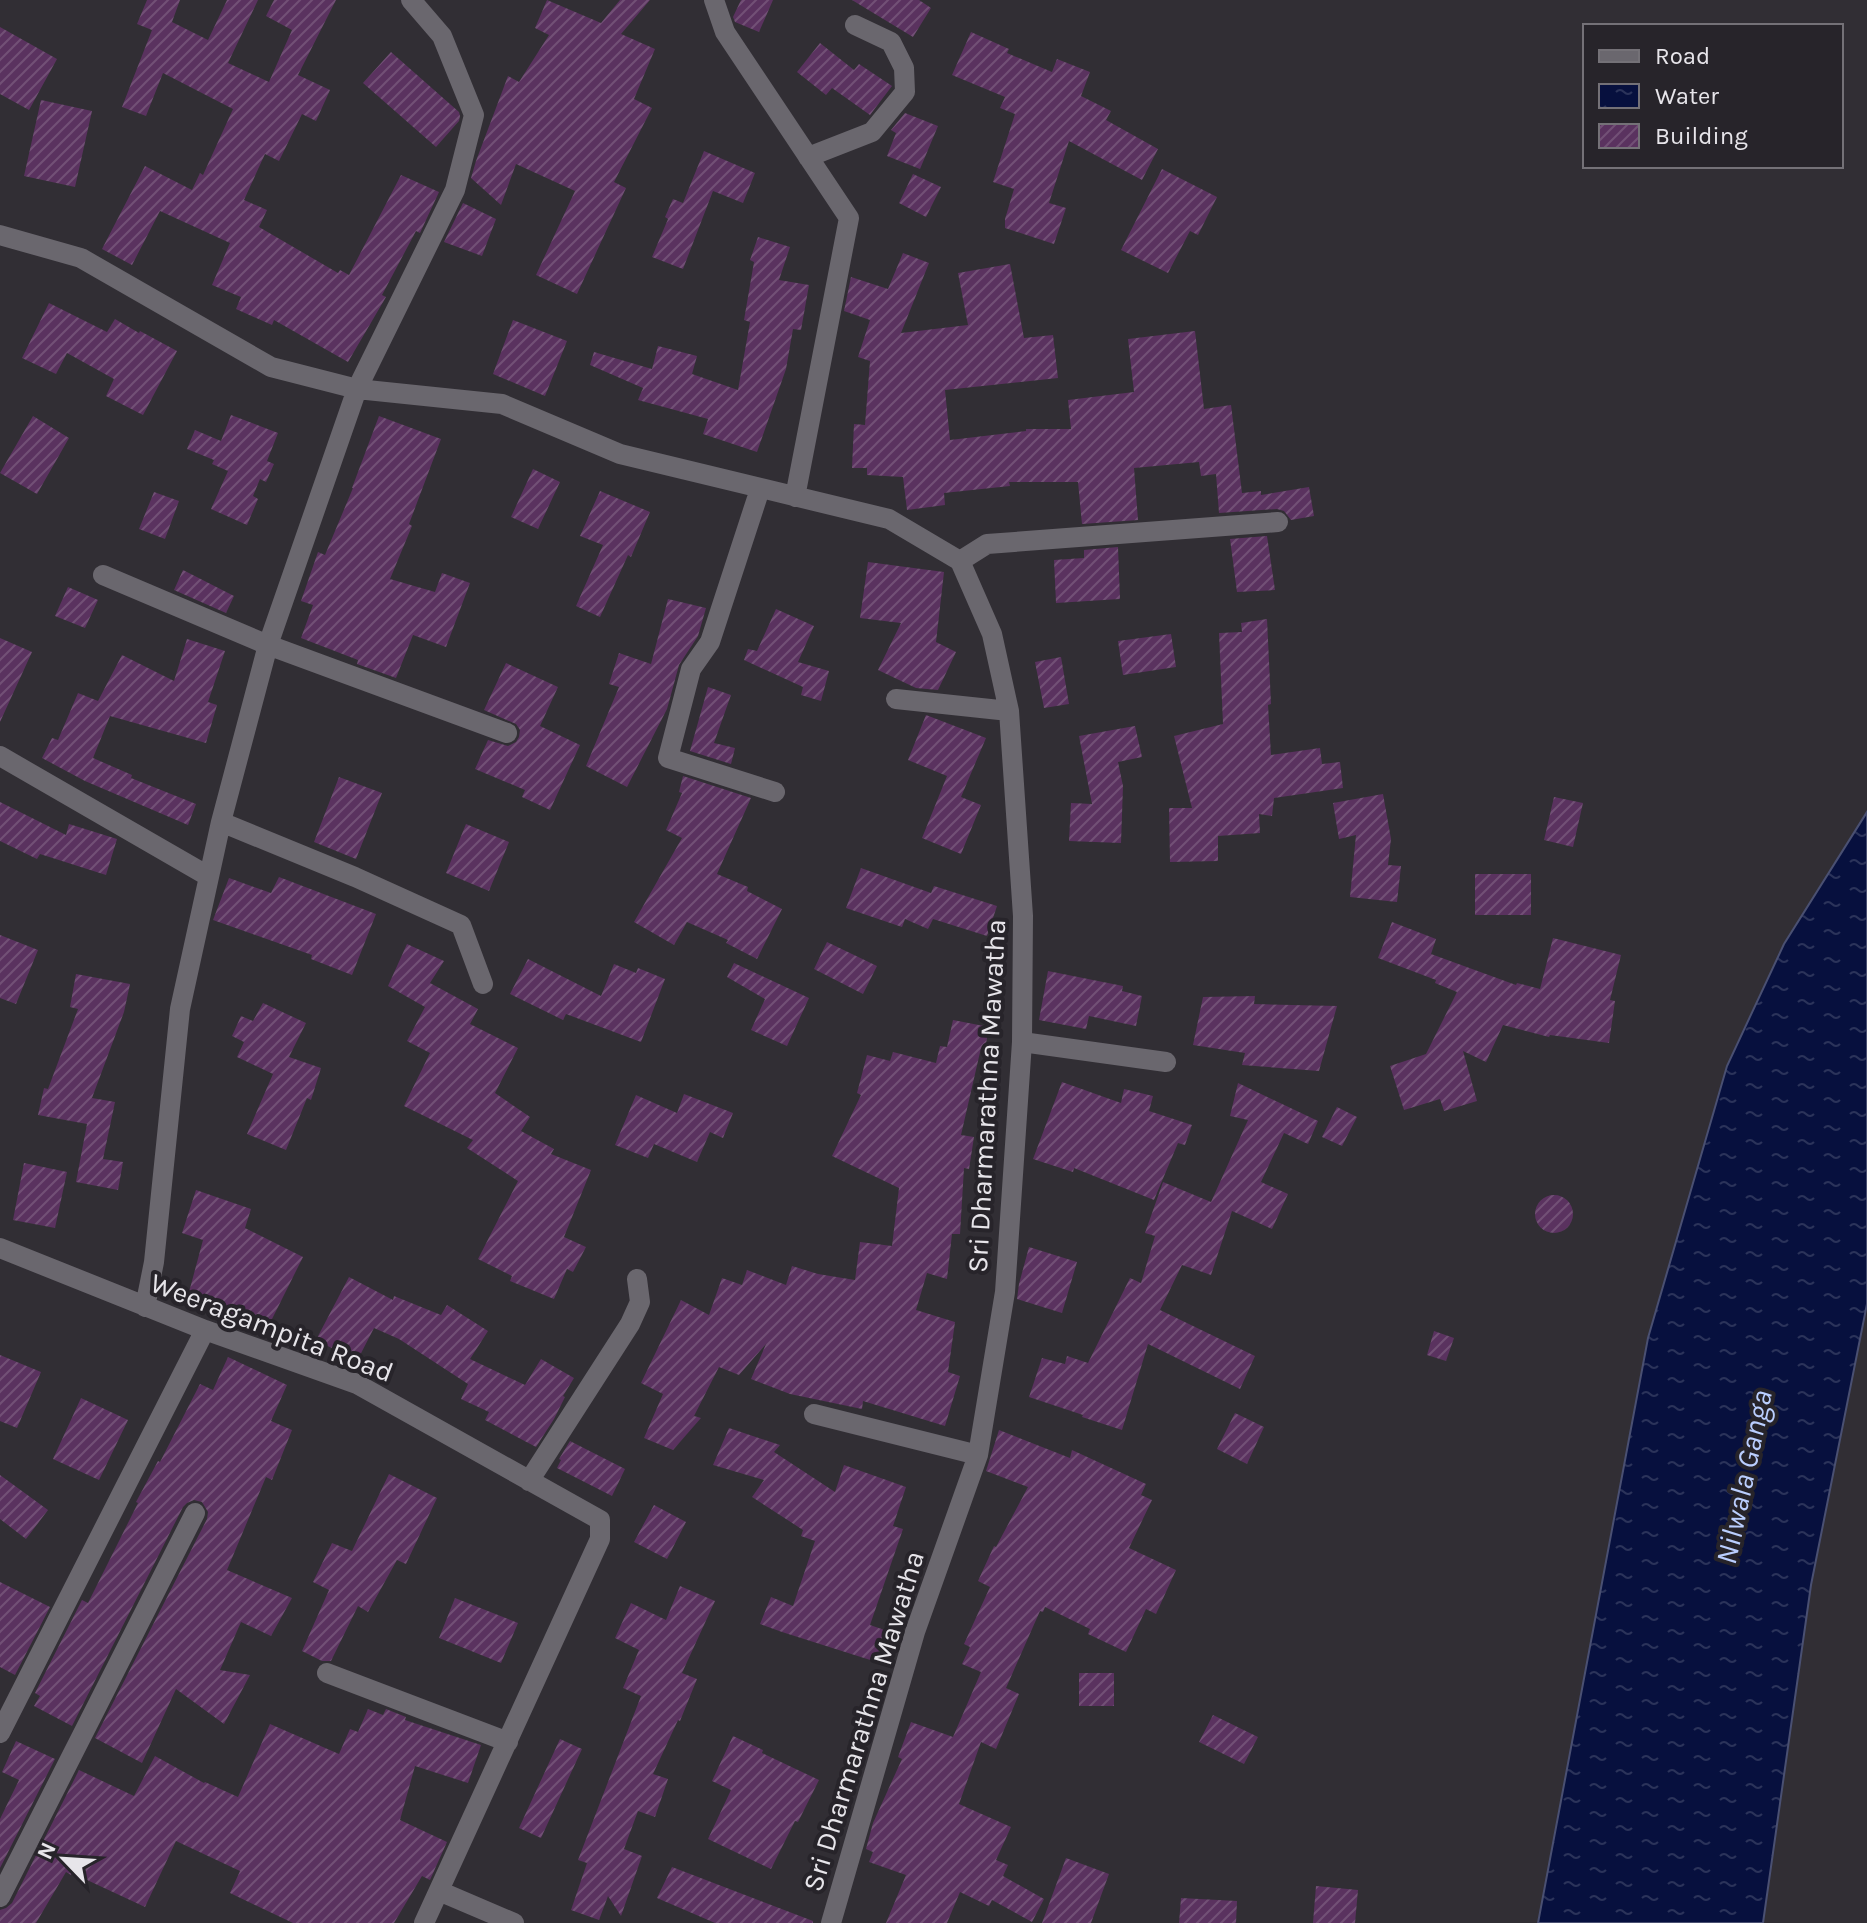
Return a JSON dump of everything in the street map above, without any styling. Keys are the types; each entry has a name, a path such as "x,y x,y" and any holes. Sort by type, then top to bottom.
{"street":[{"path":"145,1307 154,1262 180,1009 221,822 268,645 357,389 455,190 474,115 442,36 411,0"},
{"path":"714,0 725,32 849,218 795,497"},
{"path":"808,157 872,132 905,92 904,68 891,42 855,25"},
{"path":"0,235 81,258 271,367 357,389 502,404 620,454 889,519 960,561 987,544 1278,522"},
{"path":"760,489 710,642 691,669 668,758 775,792"},
{"name":"Sri Dharmarathna Mawatha","path":"831,1923 915,1632 978,1455 1005,1292 1022,1042 1023,916 1009,711 992,634 960,561"},
{"path":"103,575 268,645 507,733"},
{"path":"896,699 1009,711"},
{"path":"0,756 208,876"},
{"path":"221,822 461,925 483,984"},
{"path":"1022,1042 1166,1062"},
{"name":"Weeragampita Road","path":"0,1248 205,1330 357,1384 600,1520 600,1539 508,1742"},
{"path":"529,1481 630,1324 640,1302 637,1279"},
{"path":"0,1733 205,1330"},
{"path":"814,1414 978,1455"},
{"path":"0,1897 195,1513"},
{"path":"327,1673 508,1742 424,1923"},
{"path":"439,1891 514,1923"}],"water":[{"name":"Nilwala Ganga","path":"1867,812 1867,1304 1811,1585 1763,1923 1538,1923 1648,1338 1727,1066 1784,944"}],"building":[{"path":"147,0 180,0 172,22 208,40 227,0 258,0 228,63 269,82 292,30 266,16 274,0 336,0 298,75 330,90 316,121 302,114 279,161 265,154 244,200 267,210 259,227 338,273 340,270 349,275 401,175 439,192 420,233 416,231 382,295 386,297 348,362 274,320 272,325 236,309 241,297 212,285 230,243 160,211 132,265 102,249 145,166 192,190 200,173 203,175 233,109 163,73 146,116 122,107 152,30 137,24"},
{"path":"547,0 601,23 620,0 650,0 621,34 655,49 634,99 652,108 614,182 626,188 577,294 536,275 575,191 516,164 501,205 471,178 508,76 519,82 549,35 535,28"},
{"path":"741,0 773,0 759,32 735,22 733,17"},
{"path":"852,0 919,0 931,8 913,37"},
{"path":"0,27 57,59 29,110 0,94"},
{"path":"971,32 1009,49 1007,53 1052,72 1057,59 1090,72 1081,96 1111,111 1106,120 1158,149 1142,180 1069,141 1049,203 1066,208 1054,244 1005,228 1014,189 993,182 1015,114 1000,108 1005,97 952,75"},
{"path":"820,43 854,70 859,64 892,86 870,115 832,88 826,95 797,72"},
{"path":"391,52 459,112 459,121 436,147 363,83"},
{"path":"41,100 92,111 75,187 24,176"},
{"path":"905,113 938,126 920,169 887,156 896,133 891,130"},
{"path":"704,151 755,173 743,203 713,191 683,269 652,257 673,199 683,203"},
{"path":"1162,169 1217,197 1198,235 1190,231 1168,273 1121,250"},
{"path":"913,174 941,187 926,217 899,203"},
{"path":"463,203 496,219 482,256 444,242"},
{"path":"758,237 790,247 779,280 809,285 801,330 793,329 786,369 757,452 703,434 708,419 638,400 643,388 590,365 594,352 652,369 658,346 697,356 692,374 738,390 750,322 744,320 754,262 750,260"},
{"path":"903,253 929,263 901,333 968,325 958,273 1010,264 1024,338 1053,335 1058,378 945,390 950,440 1026,429 1071,429 1068,400 1134,392 1128,339 1195,331 1204,409 1231,405 1242,493 1261,491 1261,495 1309,487 1314,516 1291,520 1284,511 1277,509 1219,513 1216,474 1201,476 1199,462 1134,468 1138,520 1082,524 1078,482 1009,482 1010,486 944,493 945,505 907,510 903,477 867,475 867,468 852,468 854,424 865,425 870,361 858,357 870,320 844,311 851,277 888,289"},
{"path":"49,303 107,332 115,319 177,351 143,415 106,396 114,379 67,353 56,374 22,358"},
{"path":"513,320 567,341 545,396 493,374"},
{"path":"231,415 278,433 267,461 274,464 266,482 260,479 253,496 258,499 247,525 211,509 228,471 212,464 214,460 187,449 195,430 221,441"},
{"path":"33,416 69,438 37,494 0,473"},
{"path":"379,416 441,439 409,524 412,526 390,579 435,592 442,573 470,583 446,647 413,635 396,678 301,638 313,605 301,601 318,552 325,555"},
{"path":"533,469 560,482 538,529 511,517"},
{"path":"600,491 650,512 600,617 576,606 603,545 580,536"},
{"path":"154,492 179,501 165,539 139,529"},
{"path":"1267,536 1275,590 1237,592 1230,539"},
{"path":"1118,547 1120,599 1056,603 1054,560 1084,558 1084,550"},
{"path":"868,562 944,572 936,642 956,652 938,690 916,688 878,670 901,623 860,618"},
{"path":"183,570 234,596 226,613 174,590"},
{"path":"68,587 98,600 85,628 55,616"},
{"path":"668,599 706,608 698,636 679,665 667,709 627,787 586,766 619,687 609,684 619,653 651,664"},
{"path":"776,609 814,626 798,662 829,671 821,701 801,695 803,687 744,660 748,649 757,651"},
{"path":"1267,619 1271,755 1320,748 1322,764 1340,762 1343,788 1274,798 1272,816 1259,814 1260,833 1218,836 1218,861 1170,862 1169,808 1192,808 1174,736 1223,724 1219,633 1242,632 1241,623"},
{"path":"1171,634 1176,667 1123,675 1118,641"},
{"path":"0,638 32,652 0,722"},
{"path":"187,639 225,651 208,702 217,705 206,743 110,716 93,758 132,775 131,778 196,804 188,825 85,781 42,758 52,738 58,740 78,693 98,701 122,655 174,681"},
{"path":"1061,657 1069,704 1044,708 1035,662"},
{"path":"506,663 558,687 540,726 580,745 550,810 522,797 525,790 475,769 488,740 508,746 519,737 520,730 516,724 484,710"},
{"path":"708,687 731,695 714,743 735,748 731,764 690,751"},
{"path":"926,715 986,738 961,797 981,805 961,854 922,838 947,776 908,760"},
{"path":"1135,726 1142,757 1118,762 1123,786 1121,843 1069,841 1071,803 1092,804 1079,736"},
{"path":"683,776 751,798 717,874 748,887 747,891 782,909 757,959 726,943 728,940 687,922 674,945 634,922 682,838 666,830 682,793 679,792"},
{"path":"339,777 382,793 356,859 314,842"},
{"path":"1383,794 1391,839 1388,865 1401,866 1397,902 1350,897 1356,835 1339,839 1333,803"},
{"path":"1554,797 1583,803 1573,847 1544,840"},
{"path":"0,802 66,835 69,824 117,839 106,875 40,854 37,859 0,841"},
{"path":"466,824 509,842 489,891 446,873"},
{"path":"861,868 931,893 934,886 997,906 987,936 933,919 928,929 905,919 902,927 846,908"},
{"path":"1475,874 1531,874 1531,915 1475,915"},
{"path":"279,877 376,914 352,975 311,959 312,955 213,920 229,878 271,893"},
{"path":"1392,922 1436,939 1431,954 1516,985 1540,989 1553,938 1621,955 1610,1000 1615,1001 1609,1043 1549,1037 1503,1025 1486,1062 1463,1051 1477,1101 1444,1111 1440,1099 1404,1110 1390,1066 1426,1054 1457,992 1435,983 1436,980 1378,958"},
{"path":"0,935 38,950 16,1004 0,998"},
{"path":"827,942 877,966 863,994 814,969"},
{"path":"407,944 444,961 430,983 478,1009 470,1024 518,1048 495,1093 530,1117 521,1131 554,1149 551,1154 591,1170 564,1237 586,1247 573,1272 567,1269 554,1299 510,1281 512,1276 478,1259 518,1181 467,1148 473,1140 404,1106 430,1053 407,1041 425,1007 388,986"},
{"path":"528,959 601,996 614,964 636,973 638,968 665,979 641,1042 566,1014 563,1020 510,994"},
{"path":"734,963 809,998 787,1046 751,1030 765,999 727,977"},
{"path":"1048,971 1123,986 1122,991 1142,996 1136,1026 1089,1016 1086,1029 1039,1020"},
{"path":"76,974 130,984 124,1012 92,1098 115,1102 103,1159 123,1162 118,1190 76,1182 87,1124 38,1115 44,1088 48,1089 78,1009 70,1007"},
{"path":"1255,996 1254,1004 1337,1006 1319,1071 1242,1065 1245,1053 1193,1045 1203,997"},
{"path":"263,1003 306,1023 289,1057 321,1068 311,1100 307,1098 286,1150 247,1134 273,1074 237,1057 244,1042 232,1036 241,1016 253,1021"},
{"path":"953,1020 989,1027 985,1049 981,1048 961,1135 974,1137 969,1169 964,1168 960,1234 952,1234 947,1279 927,1273 916,1310 955,1322 948,1372 960,1376 945,1426 863,1401 862,1409 790,1394 751,1379 766,1344 739,1375 719,1367 694,1416 701,1418 673,1450 644,1438 663,1394 641,1383 681,1300 709,1315 722,1278 742,1285 747,1270 786,1285 792,1266 855,1280 860,1242 892,1246 899,1188 832,1156 861,1095 857,1093 867,1055 890,1061 893,1052 936,1063 940,1046 947,1047"},
{"path":"1062,1082 1121,1103 1124,1089 1153,1096 1149,1111 1192,1125 1185,1145 1178,1143 1154,1200 1074,1168 1073,1172 1033,1159"},
{"path":"1238,1083 1318,1121 1308,1144 1284,1133 1261,1182 1288,1194 1272,1229 1232,1211 1211,1275 1182,1265 1160,1310 1255,1356 1240,1389 1148,1344 1122,1430 1029,1397 1042,1358 1065,1364 1067,1356 1088,1363 1130,1278 1141,1283 1155,1236 1145,1233 1163,1182 1211,1202 1248,1120 1230,1116"},
{"path":"684,1094 733,1113 723,1138 710,1132 697,1162 654,1144 648,1158 615,1145 636,1095 677,1113"},
{"path":"1337,1107 1357,1117 1342,1146 1322,1137"},
{"path":"24,1163 67,1172 55,1228 13,1220"},
{"path":"196,1190 251,1209 245,1228 303,1257 266,1331 222,1309 185,1307 203,1240 182,1233"},
{"path":"1554,1195 1568,1200 1573,1214 1568,1228 1554,1233 1540,1228 1535,1214 1540,1200"},
{"path":"1029,1247 1077,1262 1062,1313 1017,1299"},
{"path":"349,1277 393,1300 394,1296 441,1315 447,1305 488,1331 470,1359 525,1385 541,1359 574,1378 536,1447 485,1420 489,1412 461,1399 468,1384 399,1339 374,1328 357,1361 316,1340"},
{"path":"1434,1331 1454,1338 1446,1361 1427,1355"},
{"path":"0,1355 41,1372 17,1428 0,1421"},
{"path":"228,1357 287,1385 271,1421 292,1430 272,1480 266,1477 227,1570 292,1598 271,1636 241,1622 220,1670 250,1675 224,1724 176,1689 142,1763 95,1738 207,1519 208,1512 202,1502 194,1500 183,1507 72,1726 34,1706 40,1696 35,1693 82,1600 88,1603 136,1502 200,1384 213,1390"},
{"path":"81,1398 128,1420 99,1480 53,1459"},
{"path":"1235,1413 1264,1427 1247,1464 1217,1449"},
{"path":"729,1428 780,1445 774,1452 835,1492 844,1465 906,1487 893,1526 903,1529 870,1625 896,1634 886,1665 760,1624 771,1597 793,1606 815,1541 801,1536 803,1530 752,1497 764,1480 713,1465"},
{"path":"999,1430 1070,1458 1072,1450 1146,1484 1141,1495 1152,1500 1129,1548 1176,1570 1156,1614 1146,1609 1126,1652 1088,1634 1090,1629 1045,1607 1043,1612 1040,1611 1006,1688 1019,1694 996,1749 981,1742 959,1804 1011,1827 996,1860 1008,1865 1003,1876 1044,1899 1032,1922 992,1900 989,1906 960,1892 947,1923 886,1923 906,1875 869,1862 873,1852 866,1849 873,1823 902,1759 898,1757 911,1722 953,1737 981,1672 962,1664 970,1647 964,1644 990,1587 978,1581 1028,1487 986,1471"},
{"path":"570,1441 625,1469 612,1496 557,1468"},
{"path":"389,1474 437,1498 406,1564 397,1560 368,1612 358,1606 331,1661 322,1661 302,1651 329,1590 313,1582 332,1543 352,1551"},
{"path":"0,1475 48,1510 26,1539 0,1519"},
{"path":"654,1505 686,1522 667,1559 634,1542"},
{"path":"0,1582 50,1607 15,1675 0,1667"},
{"path":"680,1586 715,1601 682,1673 697,1679 653,1774 668,1779 655,1817 638,1811 624,1849 642,1856 621,1916 608,1896 599,1920 571,1910 587,1863 578,1860 641,1696 623,1688 639,1650 615,1638 631,1603 666,1620"},
{"path":"455,1598 518,1623 501,1663 439,1638"},
{"path":"1079,1673 1114,1673 1114,1706 1079,1706"},
{"path":"368,1709 383,1715 386,1709 406,1717 405,1720 481,1745 468,1783 415,1766 400,1820 447,1842 430,1880 422,1876 394,1923 293,1923 230,1893 240,1871 176,1841 145,1907 66,1872 36,1923 0,1923 0,1910 12,1903 79,1770 134,1796 155,1756 204,1783 238,1797 270,1724 339,1754 350,1729 358,1732"},
{"path":"1213,1715 1258,1737 1244,1764 1199,1742"},
{"path":"733,1736 819,1780 771,1869 708,1839 731,1790 712,1781"},
{"path":"560,1739 582,1749 541,1838 519,1828"},
{"path":"16,1741 55,1759 0,1868 0,1819 19,1780 2,1772"},
{"path":"1066,1858 1109,1874 1091,1923 1042,1923"},
{"path":"672,1867 813,1923 715,1923 657,1898"},
{"path":"1316,1886 1358,1890 1355,1923 1313,1923"},
{"path":"1181,1898 1237,1901 1236,1923 1179,1923"}]}
